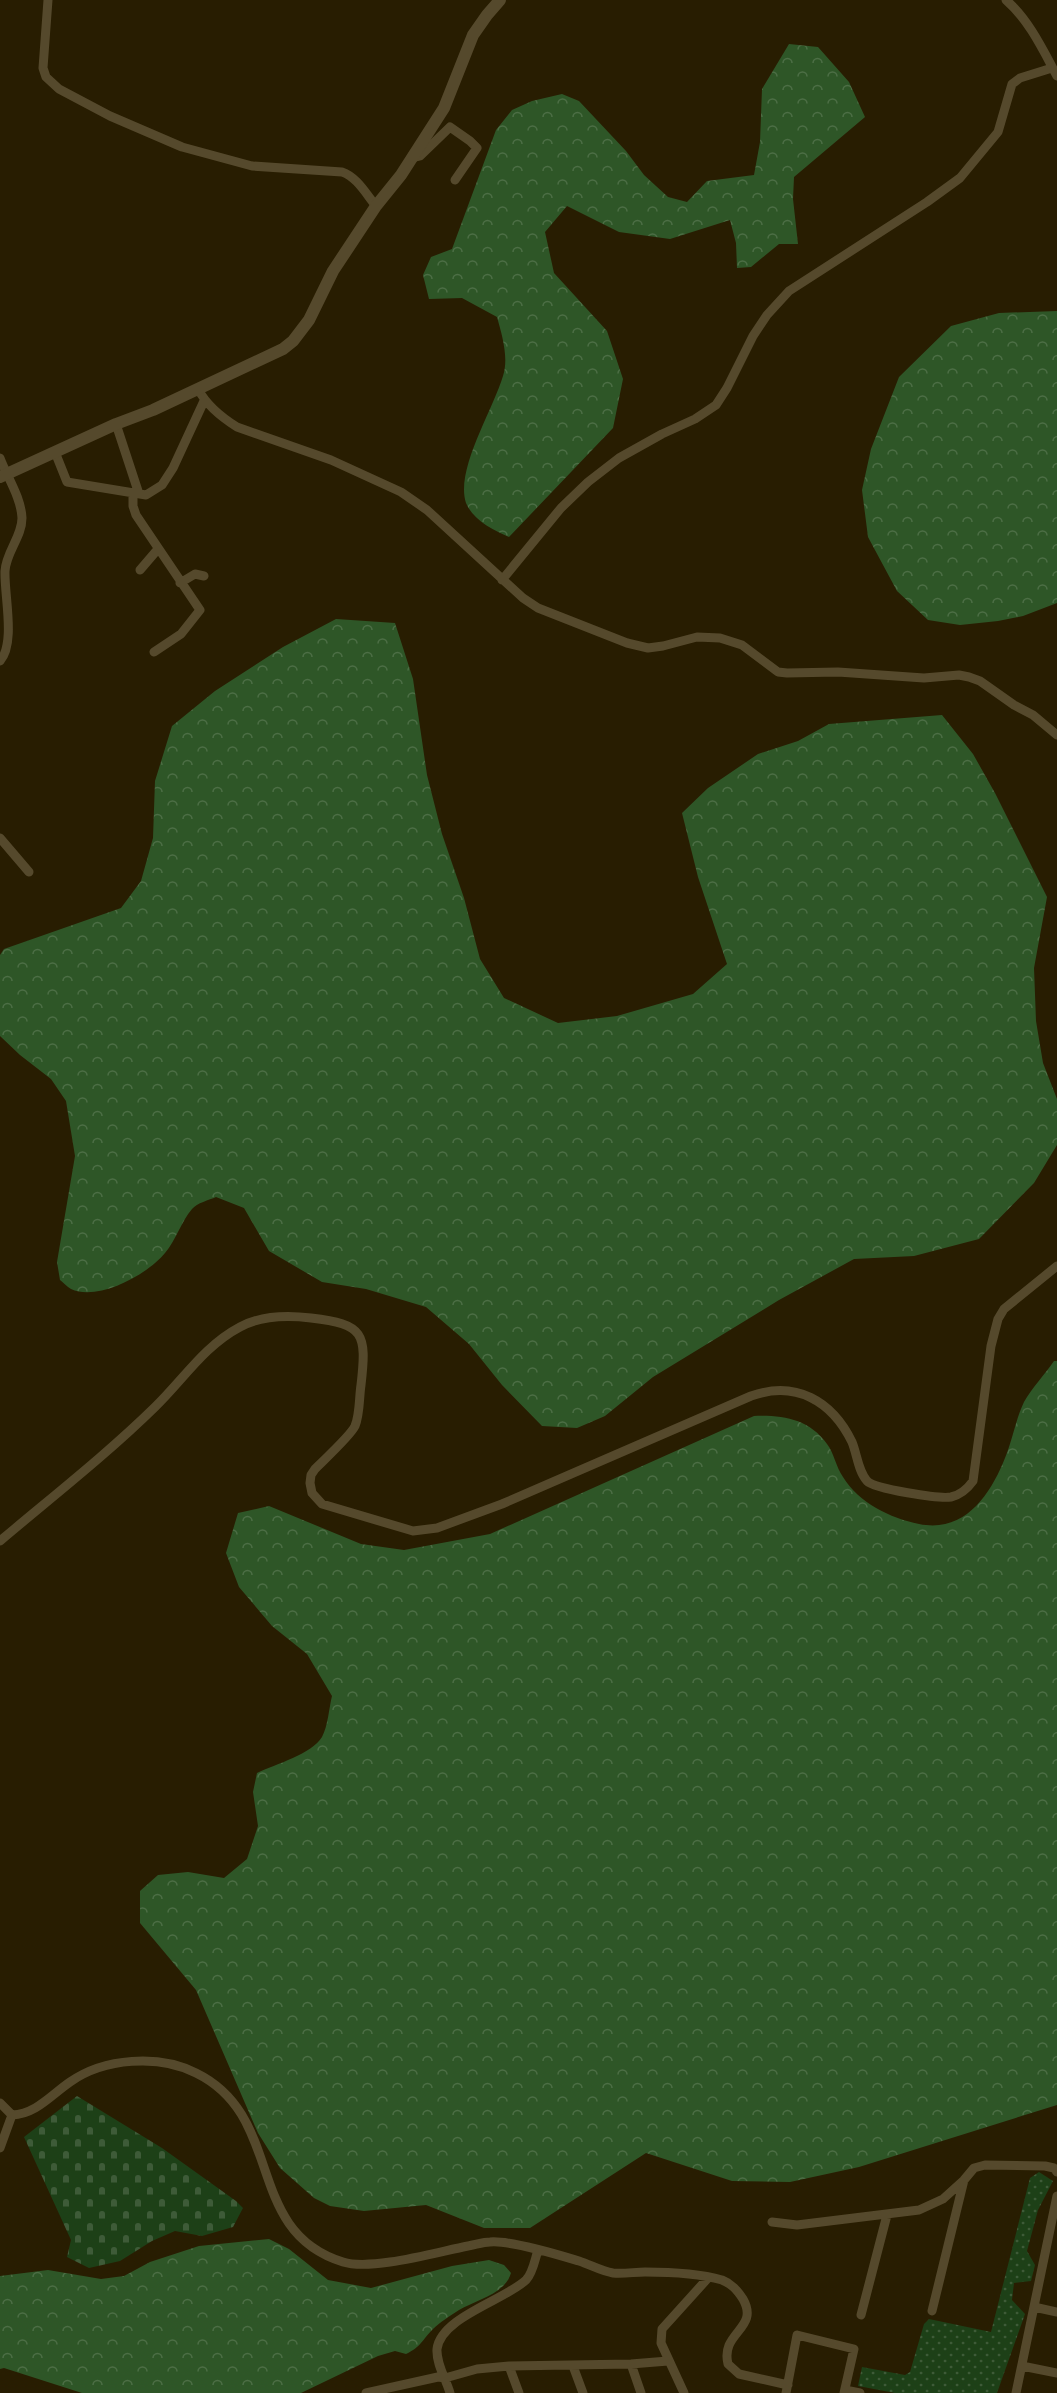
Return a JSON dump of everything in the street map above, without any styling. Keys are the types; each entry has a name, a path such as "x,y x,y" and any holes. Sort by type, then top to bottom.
{"street":[{"path":"48,0 43,68 46,77 59,89 110,116 153,135 182,147 228,161 252,166 342,171 358,183 376,206"},
{"path":"3,476 116,424 201,395 283,349 293,340 309,320 333,271 444,108 473,35 500,0"},
{"path":"502,580 561,508 588,482 619,458 695,419 716,405 753,336 767,315 789,291 927,202 960,178 999,132 1012,84 1020,78 1055,72 1026,23 1006,0"},
{"path":"412,158 420,156 450,127 477,148 455,180"},
{"path":"201,395 223,418 237,427 332,460 401,492 427,510 502,580 537,608 648,648 697,637 720,638 742,645 778,672 838,672 924,678 960,675 969,677 980,681 1014,705 1033,715 1057,735"},
{"path":"55,452 67,482 146,495 162,485 173,468 201,395"},
{"path":"116,424 136,494 133,506 136,515 200,610 182,634 154,651"},
{"path":"0,458 3,476 16,494 22,516 5,570 8,648 0,661"},
{"path":"140,570 158,549"},
{"path":"180,583 195,574 204,576"},
{"path":"0,838 29,872"},
{"path":"0,1540 156,1407 204,1353 243,1326 262,1319 285,1316 339,1321 349,1325 359,1335 363,1363 354,1427 315,1469 311,1475 310,1484 312,1493 322,1504 387,1524 413,1531 437,1528 502,1504 752,1396 767,1390 782,1389 814,1398 830,1410 847,1434 862,1474 871,1484 926,1495 951,1497 968,1488 973,1481 991,1346 998,1319 1004,1309 1057,1266"},
{"path":"0,2103 12,2115 24,2114 35,2109 71,2081 102,2067 125,2062 150,2061 196,2072 235,2103 251,2130 275,2200 286,2222 303,2240 329,2256 345,2263 373,2264 491,2241 538,2250 614,2273 647,2272 714,2278 730,2283 739,2293 748,2310 749,2316 728,2346 727,2358 732,2370 787,2389 797,2335 854,2349 845,2392 860,2393"},
{"path":"0,2148 12,2115"},
{"path":"772,2222 797,2225 838,2218 887,2215 919,2210 943,2199 974,2168 985,2164 1045,2166 1054,2168 1057,2172"},
{"path":"932,2311 964,2180"},
{"path":"1016,2393 1057,2196"},
{"path":"861,2315 887,2215"},
{"path":"450,2393 437,2358 439,2342 443,2334 455,2324 526,2280 538,2250"},
{"path":"1046,2250 1057,2253"},
{"path":"684,2393 661,2343 662,2329 673,2314 708,2278"},
{"path":"1034,2307 1057,2312"},
{"path":"366,2393 438,2376 445,2378 477,2369 668,2361"},
{"path":"631,2364 642,2393"},
{"path":"509,2366 519,2393"},
{"path":"573,2366 583,2393"},
{"path":"1022,2366 1057,2373"}],"green space":[{"path":"789,44 818,47 849,82 865,117 794,177 793,199 798,244 779,244 751,267 737,268 736,243 730,220 670,239 619,232 567,206 545,232 554,273 607,331 623,379 613,428 509,537 490,528 469,509 464,489 470,457 505,369 501,331 497,317 462,298 429,299 423,275 431,257 452,249 496,130 512,110 532,101 562,94 579,101 626,151 644,175 668,197 687,202 707,181 754,175 760,142 762,89"},
{"path":"1057,311 1057,603 1023,616 998,621 960,625 928,620 897,591 868,537 862,490 871,449 899,377 951,326 999,313"},
{"path":"336,619 395,623 413,679 427,775 442,834 464,898 480,959 504,998 558,1023 617,1016 693,994 727,964 698,877 682,813 708,788 758,754 798,741 829,724 942,715 973,754 1047,897 1034,968 1036,1021 1043,1063 1057,1099 1057,1145 1034,1183 979,1239 914,1256 854,1259 779,1300 653,1377 605,1416 577,1428 542,1426 502,1385 469,1344 426,1307 366,1289 322,1282 269,1251 244,1208 216,1197 194,1207 165,1253 135,1277 122,1284 95,1292 82,1292 68,1287 60,1280 57,1262 75,1156 66,1101 51,1079 0,1036 0,955 4,949 121,908 141,881 153,838 155,781 172,726 215,691 283,647"},
{"path":"1054,1361 1057,1361 1057,2105 859,2167 790,2182 732,2181 646,2153 530,2228 484,2228 426,2205 364,2211 330,2206 314,2198 280,2168 258,2133 196,1990 140,1923 140,1891 158,1875 188,1872 224,1878 247,1859 258,1826 253,1792 257,1773 310,1749 322,1737 327,1722 332,1696 307,1654 272,1626 239,1587 226,1553 238,1513 269,1506 361,1544 404,1550 490,1534 754,1416 765,1416 795,1420 812,1429 829,1448 850,1486 866,1502 876,1508 897,1518 919,1524 949,1523 972,1510 990,1489 1006,1455 1024,1402"},
{"path":"77,2096 162,2148 236,2201 243,2208 233,2227 202,2236 175,2231 152,2241 120,2261 89,2268 67,2257 71,2240 24,2137"},
{"path":"1039,2172 1053,2181 1038,2210 1027,2251 1035,2265 1031,2281 1014,2283 1012,2300 1025,2314 997,2393 895,2393 858,2386 862,2367 905,2375 910,2372 924,2324 929,2319 991,2332 1030,2178"},
{"path":"269,2239 289,2249 328,2280 371,2288 452,2266 489,2260 504,2265 511,2273 503,2286 445,2319 418,2346 406,2354 395,2351 378,2356 301,2393 82,2393 4,2368 0,2369 0,2276 48,2270 101,2279 124,2276 150,2262 199,2246"}]}
